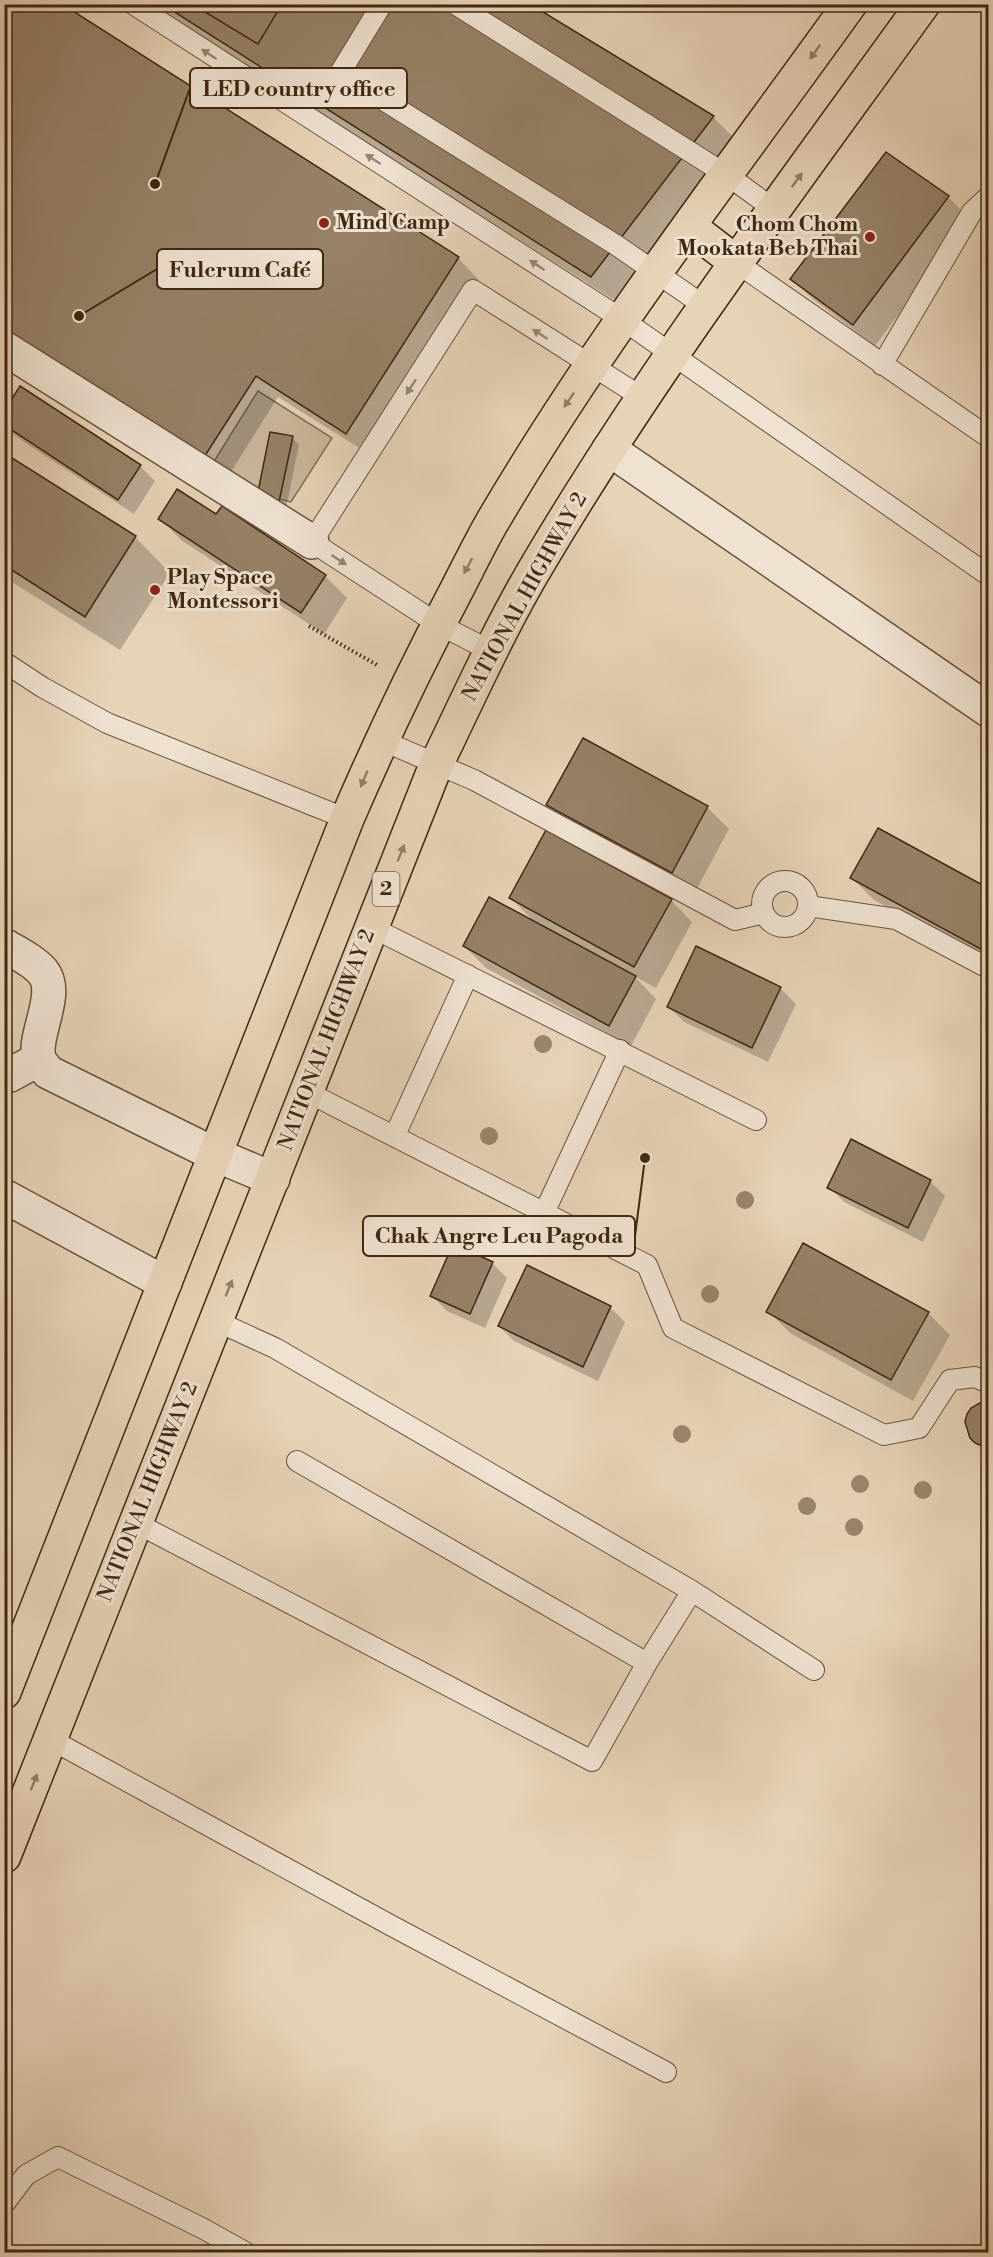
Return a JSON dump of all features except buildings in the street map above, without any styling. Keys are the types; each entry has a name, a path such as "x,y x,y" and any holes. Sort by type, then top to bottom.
{"main road":[{"path":"4,1692 346,819 381,740 438,624 490,526 592,366 850,4"},
{"name":"NATIONAL HIGHWAY 2","path":"4,1856 436,765 492,651 538,564 609,449 737,262 923,4"},
{"path":"690,227 737,262"}],"street":[{"path":"4,348 312,542"},
{"path":"609,449 988,710"},
{"path":"4,945 27,958 42,971 47,979 49,989 39,1059 48,1072 216,1155 273,1179"},
{"path":"4,1076 39,1059"},
{"path":"4,1196 165,1283"}],"lane":[{"path":"133,4 623,320 988,575"},
{"path":"382,4 340,73 616,245 706,307"},
{"path":"455,4 727,175 775,210"},
{"path":"882,365 972,212 988,197"},
{"path":"737,262 988,437"},
{"path":"492,651 438,624 312,542 473,291 643,399"},
{"path":"4,662 42,687 107,723 346,819"},
{"path":"381,740 474,780 735,920 764,913"},
{"path":"788,881 799,885 807,894 808,906 804,917 794,925 783,927 772,922 764,913 762,901 766,890 776,883 788,881"},
{"path":"808,906 896,919 988,968"},
{"path":"371,927 756,1120"},
{"path":"394,1135 468,975"},
{"path":"544,1213 620,1050"},
{"path":"307,1092 647,1266 673,1328 884,1435 919,1428 950,1380 975,1377 988,1383"},
{"path":"216,1321 275,1348 692,1591 814,1670"},
{"path":"297,1461 647,1663"},
{"path":"136,1522 592,1761 647,1663 692,1591"},
{"path":"50,1739 381,1921 666,2072"},
{"path":"4,2204 26,2175 58,2157 202,2228 245,2253"}],"path":[{"path":"309,626 408,684"}],"shaded area":[{"path":"258,391 332,438 291,502 252,493 211,466"}],"place":[{"name":"LED country office","path":"155,184"},
{"name":"Mind Camp","path":"324,223"},
{"name":"Chom Chom Mookata Beb Thai","path":"870,237"},
{"name":"Fulcrum Café","path":"79,316"},
{"name":"Play Space Montessori","path":"155,590"},
{"name":"Chak Angre Leu Pagoda","path":"645,1158"}]}
